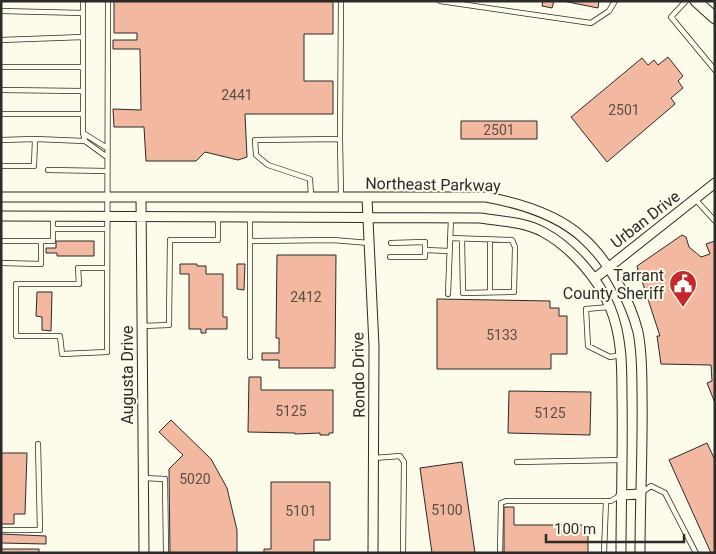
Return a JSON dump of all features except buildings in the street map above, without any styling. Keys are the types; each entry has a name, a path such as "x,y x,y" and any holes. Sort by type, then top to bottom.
{"main road":[{"path":"697,1 715,18"}],"street":[{"name":"Urban Drive","path":"594,279 715,183"},
{"name":"Northeast Parkway","path":"1,197 486,197 514,202 539,211 583,238 607,268 624,294 638,335 643,414 640,553"},
{"name":"Augusta Drive","path":"141,198 144,553"},
{"name":"Rondo Drive","path":"367,198 374,346 374,553"},
{"name":"Northeast Parkway","path":"1,216 451,217 480,218 522,225 541,231 563,245 594,279 610,306 622,355 624,460 621,495 621,553"},
{"path":"621,495 640,494"}],"lane":[{"path":"84,1 82,114 85,141"},
{"path":"107,268 78,268 78,284 16,284 16,336 60,336 62,354 106,354 107,268 108,1"},
{"path":"341,1 341,198"},
{"path":"440,1 592,23 609,11 615,1"},
{"path":"686,1 671,17 715,70"},
{"path":"1,11 83,13"},
{"path":"1,40 83,36"},
{"path":"1,67 83,67"},
{"path":"1,90 82,91"},
{"path":"1,114 82,114"},
{"path":"83,133 107,148"},
{"path":"311,198 310,179 268,165 256,155 255,140 340,138"},
{"path":"1,166 34,166 35,139"},
{"path":"1,140 85,141 107,157"},
{"path":"48,170 107,171"},
{"path":"695,199 715,221"},
{"path":"1,241 53,240 53,216"},
{"path":"142,326 169,325 170,240 218,240 218,216"},
{"path":"250,217 250,357"},
{"path":"448,294 451,217"},
{"path":"53,229 107,229"},
{"path":"450,238 462,240 512,240 515,247 514,292 463,293 462,240"},
{"path":"250,241 333,240 369,243"},
{"path":"490,240 490,292"},
{"path":"1,264 41,264 41,241"},
{"path":"390,258 425,257 425,242 391,242"},
{"path":"425,250 450,251"},
{"path":"610,306 586,309 588,346 610,357 622,355"},
{"path":"1,530 40,530 38,444"},
{"path":"374,458 400,456 404,462 403,553"},
{"path":"517,462 624,460"},
{"path":"143,478 165,479 166,553"},
{"path":"640,494 651,486 665,493 696,553"},
{"path":"500,553 500,511 501,503 506,500 606,501 614,500 621,495"},
{"path":"604,553 606,501"}],"place":[{"name":"Tarrant County Sheriff","path":"683,308"}]}
